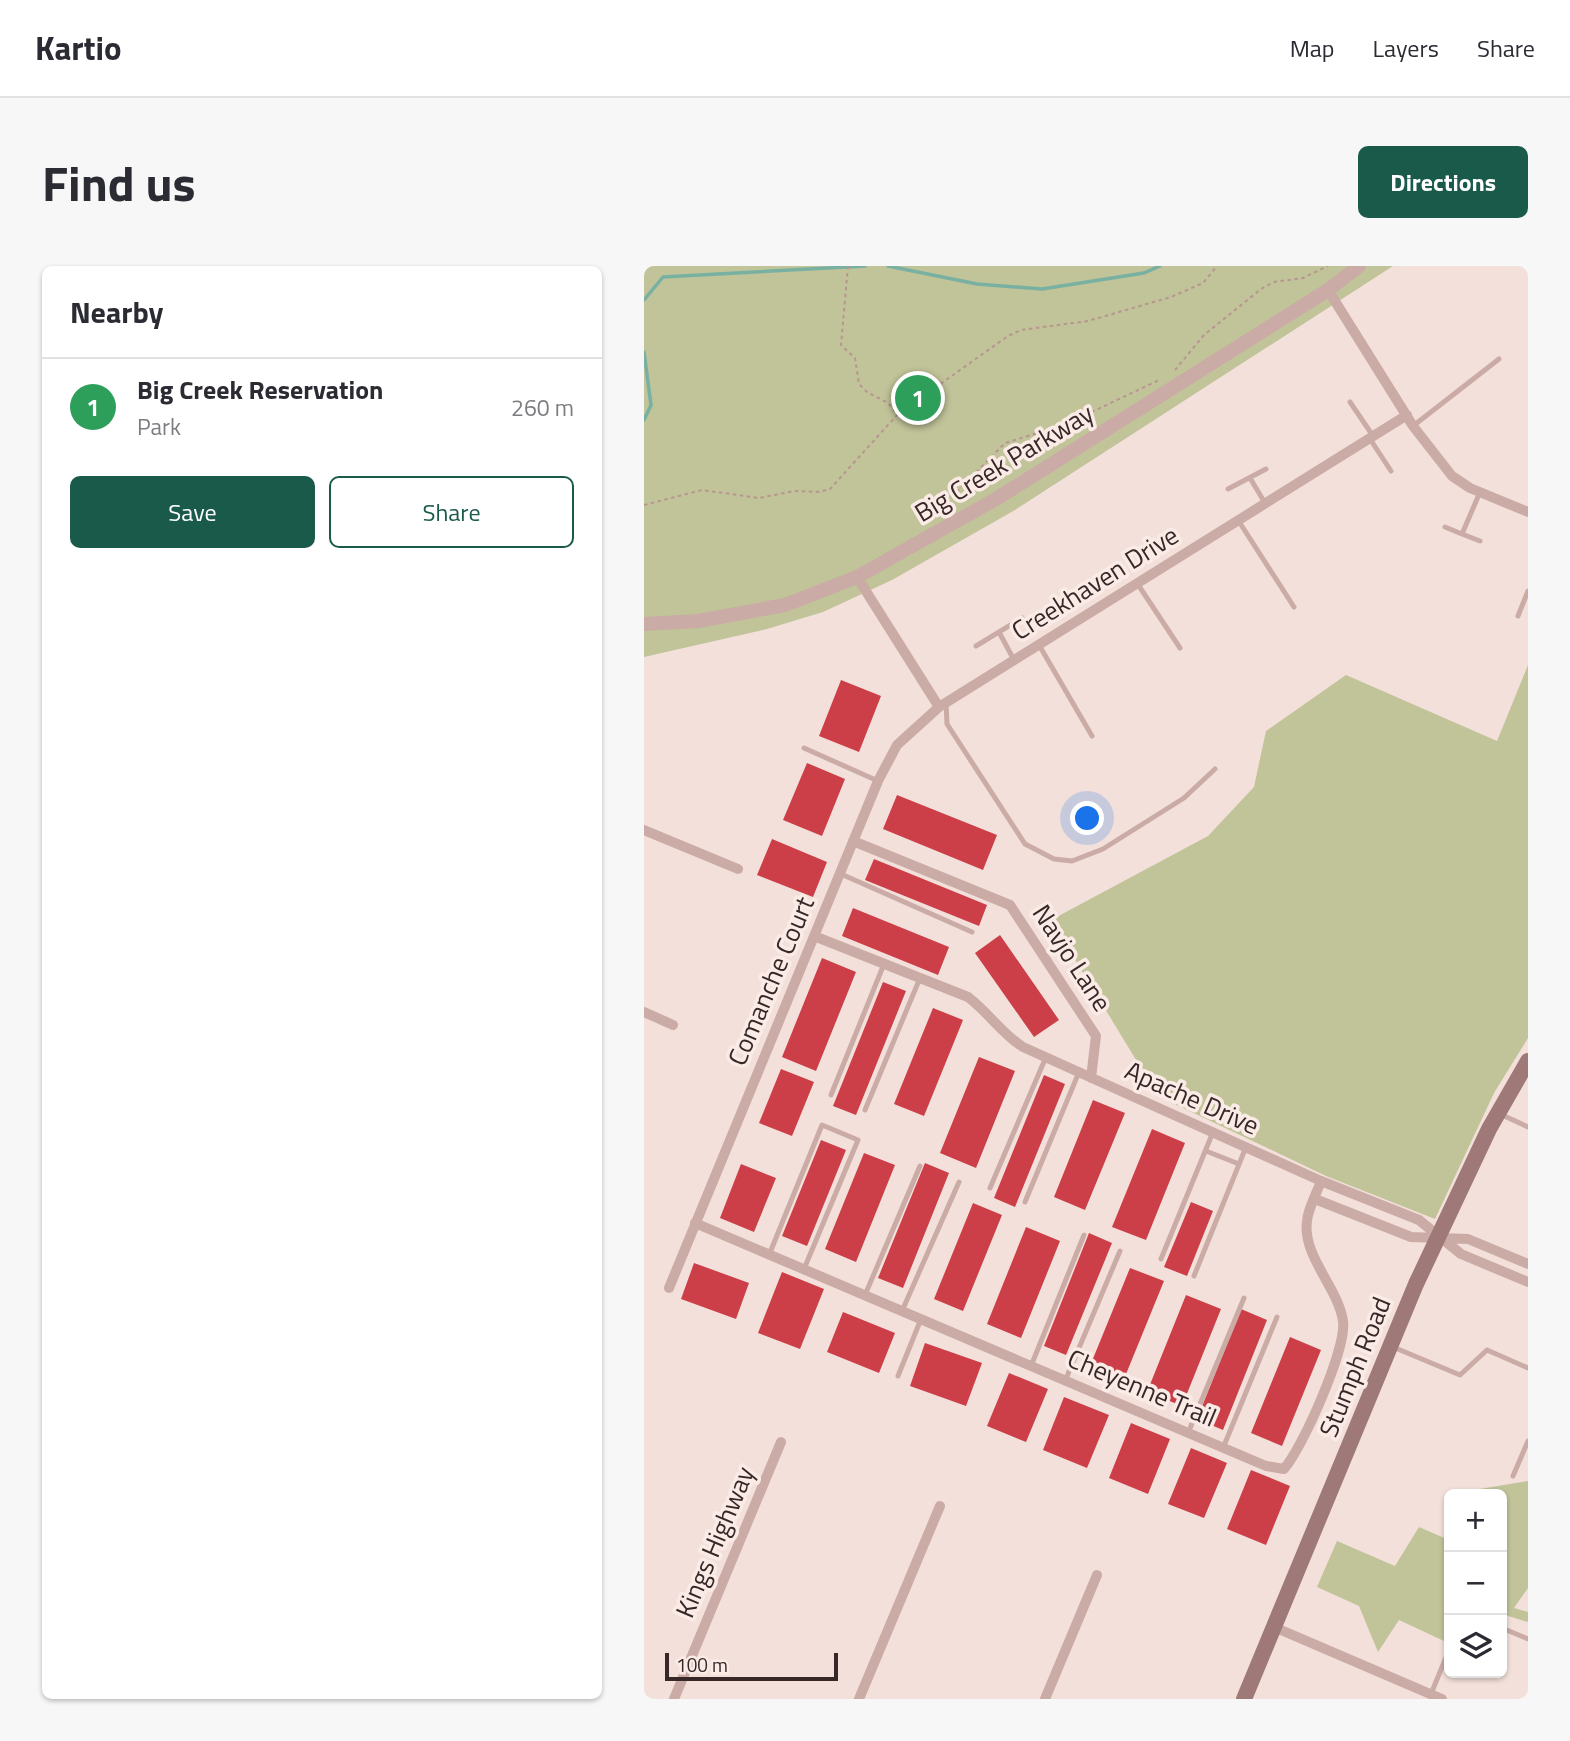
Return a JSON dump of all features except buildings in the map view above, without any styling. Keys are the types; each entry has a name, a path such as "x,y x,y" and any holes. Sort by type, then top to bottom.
{"main road":[{"name":"Stumph Road","path":"1244,1699 1391,1345 1498,1112 1528,1061"}],"street":[{"name":"Big Creek Parkway","path":"644,624 698,621 785,605 857,577 996,499 1328,290 1359,266"},
{"path":"1328,290 1413,425 1452,476 1480,492 1528,511"},
{"name":"Creekhaven Drive","path":"942,705 1407,415"},
{"path":"857,577 942,705"},
{"name":"Comanche Court","path":"669,1287 878,781 897,745 942,705"},
{"path":"644,830 738,869"},
{"name":"Navjo Lane","path":"853,841 1010,905 1096,1036 1091,1078"},
{"name":"Apache Drive","path":"814,936 968,997 986,1011 1008,1038 1321,1181 1419,1220 1461,1254 1528,1282"},
{"path":"644,1013 674,1025"},
{"name":"Cheyenne Trail","path":"695,1223 1266,1466 1284,1469 1298,1452 1344,1337 1337,1297 1309,1241 1307,1222 1321,1181"},
{"path":"1315,1199 1411,1237 1468,1239 1528,1264"},
{"name":"Kings Highway","path":"674,1699 781,1442"},
{"path":"859,1699 940,1506"},
{"path":"1045,1699 1097,1575"},
{"path":"1274,1628 1442,1699"}],"lane":[{"path":"1413,425 1499,359"},
{"path":"1350,402 1391,471"},
{"path":"1228,489 1266,469"},
{"path":"1250,478 1265,503"},
{"path":"1462,534 1480,492"},
{"path":"1238,520 1294,607"},
{"path":"1445,527 1479,541"},
{"path":"1137,583 1180,648"},
{"path":"1518,616 1528,591"},
{"path":"976,646 1022,618"},
{"path":"999,632 1014,660"},
{"path":"1039,645 1092,736"},
{"path":"942,705 947,724 1025,844 1054,859 1072,861 1103,849 1184,798 1215,769"},
{"path":"804,748 878,781"},
{"path":"841,874 972,932"},
{"path":"831,1095 884,964"},
{"path":"866,1110 920,978"},
{"path":"990,1188 1046,1057"},
{"path":"1025,1202 1079,1072"},
{"path":"1498,1112 1528,1127"},
{"path":"769,1255 822,1125 858,1140 804,1269"},
{"path":"1161,1259 1213,1132"},
{"path":"1194,1276 1246,1147"},
{"path":"1206,1150 1239,1164"},
{"path":"865,1295 920,1166"},
{"path":"902,1311 959,1182"},
{"path":"1031,1366 1084,1235"},
{"path":"1065,1381 1120,1251"},
{"path":"1188,1433 1244,1298"},
{"path":"1223,1448 1277,1317"},
{"path":"898,1376 921,1319"},
{"path":"1391,1345 1461,1375 1487,1350 1528,1368"},
{"path":"1513,1476 1528,1441"},
{"path":"1507,1630 1528,1639"},
{"path":"1431,1694 1444,1662"}],"path":[{"path":"848,266 841,345 855,358 859,384 867,392 888,403 898,414"},
{"path":"644,505 702,489 759,498 794,491 819,492 830,489 898,414 1008,336 1021,330 1088,321 1171,297 1203,283 1217,266"},
{"path":"922,527 1005,443 1019,436 1064,425 1168,376 1204,335 1261,289 1275,282 1303,278 1328,266"}],"green space":[{"path":"644,266 1393,266 1015,510 892,580 823,612 767,629 644,657"},
{"path":"1528,665 1528,1038 1494,1093 1435,1219 1326,1176 1158,1096 1051,920 1208,836 1254,787 1266,731 1346,675 1497,741"},
{"path":"1528,1481 1528,1588 1514,1608 1528,1612 1528,1622 1507,1616 1507,1489 1480,1489"},
{"path":"1419,1527 1444,1538 1444,1641 1399,1620 1378,1652 1359,1606 1317,1587 1337,1541 1395,1566"}],"waterway":[{"path":"644,300 663,277 865,266"},
{"path":"888,266 977,284 1042,289 1144,273 1160,266"},
{"path":"644,352 651,405 644,420"}],"place":[{"name":"Big Creek Reservation","path":"918,398"}]}
